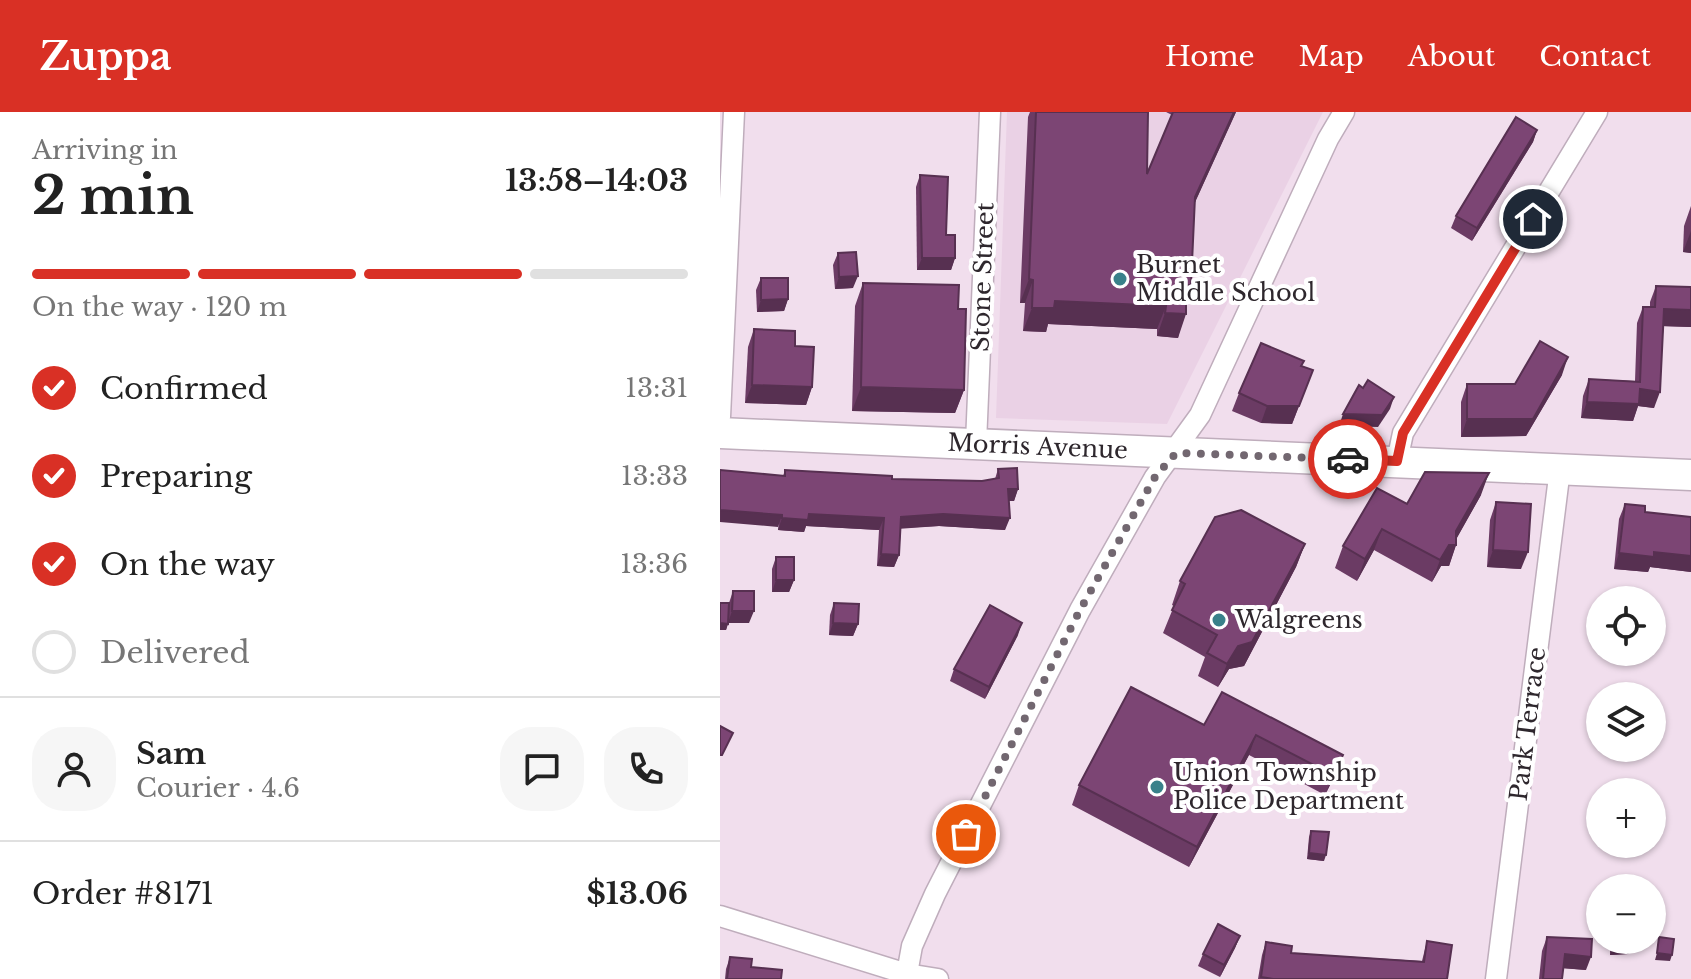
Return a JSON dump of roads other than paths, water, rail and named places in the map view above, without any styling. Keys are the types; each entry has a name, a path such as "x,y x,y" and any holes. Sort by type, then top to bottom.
{"main road":[{"name":"Morris Avenue","path":"720,433 1691,475"}],"street":[{"path":"720,417 734,112"},
{"name":"Stone Street","path":"976,443 990,112"},
{"path":"907,976 912,946 935,894 1058,651 1155,477 1176,453 1200,415 1328,139 1344,112"},
{"path":"1397,461 1403,433 1597,112"},
{"name":"Park Terrace","path":"1496,979 1560,469"},
{"path":"720,916 907,976 938,979"}],"place":[{"name":"Burnet Middle School","path":"1120,279"},
{"name":"Walgreens","path":"1219,620"},
{"name":"Union Township Police Department","path":"1157,787"}]}
